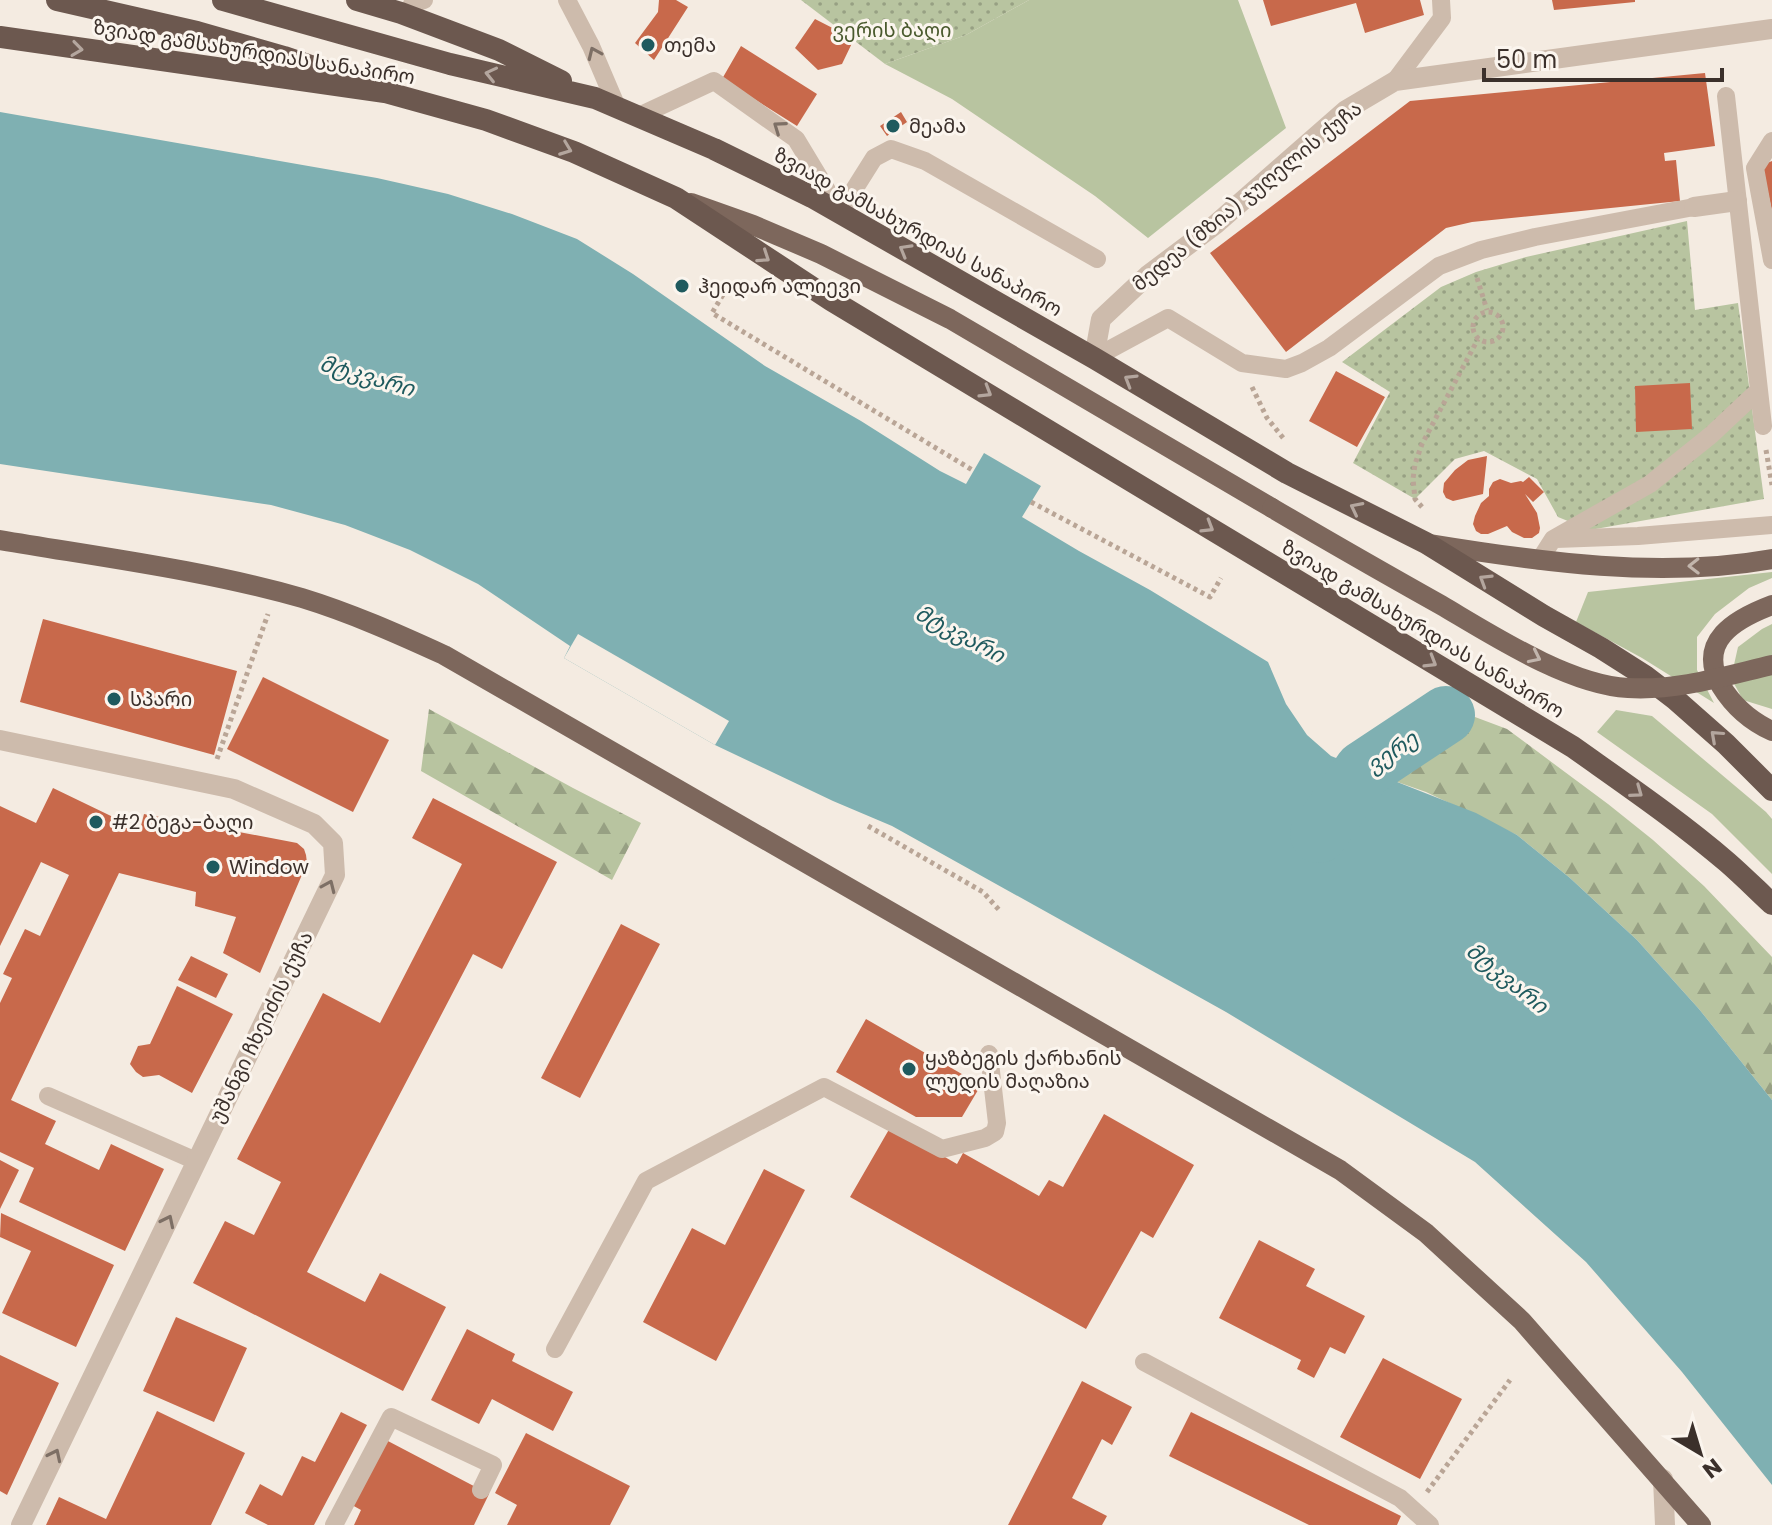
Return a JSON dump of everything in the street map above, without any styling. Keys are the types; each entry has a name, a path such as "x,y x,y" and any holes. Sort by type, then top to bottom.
{"highway":[{"path":"57,0 212,36 385,92"},
{"name":"ზვიად გამსახურდიას სანაპირო","path":"223,0 450,64 595,98 728,155 840,212 1287,473 1426,543 1601,648 1675,699 1772,790"},
{"path":"357,0 412,4 595,98"},
{"name":"ზვიად გამსახურდიას სანაპირო","path":"0,37 385,92 486,120 560,147 676,198 831,300 1573,747 1705,844 1772,904"}],"main road":[{"name":"ზვიად გამსახურდიას სანაპირო","path":"676,198 753,225 892,288 1504,642 1558,669 1613,686 1653,688 1711,680 1772,665"},
{"path":"0,540 210,576 276,591 347,614 444,655 1340,1170 1426,1233 1487,1287 1546,1346 1701,1525"},
{"path":"1426,543 1539,561 1652,567 1704,566 1772,559"},
{"path":"1772,605 1728,628 1715,647 1712,658 1718,681 1727,696 1739,710 1772,731"}],"street":[{"name":"მედეა (მზია) ჯუღელის ქუჩა","path":"1094,358 1101,319 1148,275 1216,224 1346,110 1395,81 1772,29"},
{"path":"1694,207 1737,201"},
{"name":"უშანგი ჩხეიძის ქუჩა","path":"0,740 234,789 314,824 333,843 335,875 21,1525"},
{"path":"1663,1479 1665,1525"}],"lane":[{"path":"567,0 617,107"},
{"path":"1395,81 1442,18 1441,0"},
{"path":"639,116 714,81 796,139 840,212 874,158 891,149 925,161 1097,259"},
{"path":"1726,96 1763,426"},
{"path":"1772,141 1755,168 1772,260"},
{"path":"1094,358 1168,318 1242,363 1286,369 1329,348 1439,266 1535,237 1694,207"},
{"path":"1539,561 1553,539 1650,484 1711,435 1759,390"},
{"path":"1553,539 1638,536 1772,525"},
{"path":"555,1349 646,1181 824,1087 942,1149 985,1138 995,1132 997,1123 989,1054"},
{"path":"48,1096 196,1161"},
{"path":"1144,1362 1400,1498 1430,1525"},
{"path":"334,1525 391,1417 493,1465 481,1490"}],"path":[{"path":"1471,254 1487,310"},
{"path":"727,288 712,313 974,471"},
{"path":"1487,310 1498,314 1504,325 1501,337 1490,343 1478,339 1472,328 1475,317 1487,310"},
{"path":"1422,507 1415,499 1415,464 1422,444 1478,339"},
{"path":"1242,363 1267,418 1285,440"},
{"path":"1763,426 1772,485"},
{"path":"1031,502 1210,597 1221,578"},
{"path":"209,783 276,591"},
{"path":"868,826 983,892 1000,911"},
{"path":"1414,1509 1510,1380"}],"green space":[{"name":"ვერის ბაღი","path":"801,0 1029,0 966,35 885,64"},
{"path":"1029,0 1238,0 1286,128 1148,238 1095,196 952,99 885,64 966,35"},
{"path":"1687,221 1695,310 1738,303 1764,499 1590,530 1558,517 1537,479 1484,451 1455,459 1415,499 1353,463 1390,392 1342,362 1441,287 1476,272 1526,257"},
{"path":"1772,572 1772,578 1749,588 1715,614 1697,637 1697,670 1714,703 1576,622 1588,592"},
{"path":"1772,624 1772,709 1743,700 1731,678 1738,647"},
{"path":"429,709 641,823 612,880 421,771"},
{"path":"1616,710 1652,716 1766,812 1772,819 1772,874 1712,814 1597,732"},
{"path":"1475,717 1507,729 1653,840 1704,886 1772,957 1772,1100 1699,1009 1637,940 1570,878 1517,835 1426,792 1386,778 1394,765"}],"water":[{"name":"მტკვარი","path":"0,112 377,178 448,194 577,239 765,366 940,471 966,484 984,453 1041,486 1022,517 1268,662 1286,704 1307,735 1331,756 1476,813 1517,835 1570,878 1637,940 1699,1009 1772,1100 1772,1485 1682,1372 1586,1262 1475,1162 1226,1012 892,826 715,745 564,658 570,646 478,584 410,550 345,525 271,505 0,464"}],"pier":[{"path":"578,634 729,721 715,745 564,658"}],"building":[{"path":"659,0 676,0 688,7 654,60 635,43 658,12"},
{"path":"1263,0 1420,0 1424,15 1365,33 1356,3 1271,26"},
{"path":"1552,0 1635,0 1635,2 1554,10"},
{"path":"815,19 854,39 842,64 818,70 795,48"},
{"path":"741,46 817,94 797,126 722,79"},
{"path":"1705,73 1715,146 1664,153 1665,161 1676,160 1680,201 1472,222 1446,228 1286,352 1210,253 1410,101"},
{"path":"901,112 907,122 887,136 880,126"},
{"path":"1772,161 1772,211 1762,165"},
{"path":"1336,371 1385,397 1357,447 1309,421"},
{"path":"1690,383 1692,429 1636,432 1635,386"},
{"path":"1487,456 1483,494 1453,501 1446,498 1444,483 1455,470 1468,460"},
{"path":"1529,477 1544,492 1533,502 1525,494 1537,513 1539,533 1532,538 1524,538 1507,526 1488,534 1476,531 1473,524 1475,516 1481,503 1489,496 1493,482 1500,479 1511,483 1523,482"},
{"path":"43,619 237,671 214,755 20,702"},
{"path":"263,677 389,740 353,812 227,749"},
{"path":"53,788 140,830 144,814 297,843 306,855 307,863 260,973 223,953 236,917 195,906 196,892 119,873 11,1100 56,1121 45,1144 99,1170 111,1144 164,1169 125,1251 19,1202 34,1168 0,1152 0,1003 12,978 3,974 25,929 40,936 69,875 41,862 0,946 0,806 36,823"},
{"path":"433,798 557,862 502,969 473,954 307,1272 365,1302 380,1273 446,1307 403,1391 193,1283 225,1221 254,1235 281,1182 237,1159 323,993 380,1023 462,864 412,838"},
{"path":"621,924 660,944 580,1098 541,1078"},
{"path":"191,956 228,974 216,998 178,980"},
{"path":"177,986 233,1014 192,1093 159,1075 143,1077 130,1064 138,1046 150,1044"},
{"path":"866,1019 981,1085 962,1117 916,1117 836,1072"},
{"path":"1104,1114 1194,1165 1153,1238 1141,1231 1086,1329 850,1197 891,1126 957,1164 963,1153 1039,1196 1049,1180 1063,1187"},
{"path":"0,1160 19,1170 0,1209"},
{"path":"764,1169 805,1190 716,1361 643,1322 692,1228 725,1245"},
{"path":"1,1213 114,1265 76,1347 2,1313 31,1251 0,1237"},
{"path":"1259,1240 1315,1269 1306,1286 1365,1316 1345,1354 1330,1347 1314,1378 1297,1369 1301,1360 1219,1318"},
{"path":"176,1317 247,1348 214,1422 143,1391"},
{"path":"467,1329 515,1354 512,1361 573,1392 553,1431 492,1399 479,1424 431,1400"},
{"path":"0,1355 59,1383 7,1495 0,1491"},
{"path":"1383,1358 1462,1399 1420,1479 1340,1437"},
{"path":"1082,1381 1132,1407 1112,1445 1102,1439 1072,1498 1107,1516 1102,1525 1008,1525"},
{"path":"157,1411 245,1453 211,1525 46,1525 59,1497 106,1519"},
{"path":"341,1412 367,1425 314,1525 268,1525 245,1513 260,1484 282,1496 302,1456 315,1462"},
{"path":"1191,1412 1401,1516 1397,1525 1309,1525 1169,1456"},
{"path":"526,1433 630,1486 610,1525 507,1525 517,1505 495,1493"},
{"path":"386,1440 489,1494 474,1525 354,1525 361,1510 352,1505"}],"waterway":[{"name":"ვერე","path":"1319,834 1363,770 1446,715"}],"place":[{"name":"თემა","path":"648,45"},
{"name":"მეამა","path":"893,126"},
{"name":"ჰეიდარ ალიევი","path":"682,286"},
{"name":"სპარი","path":"114,699"},
{"name":"#2 ბეგა-ბაღი","path":"96,822"},
{"name":"Window","path":"213,867"},
{"name":"ყაზბეგის ქარხანის ლუდის მაღაზია","path":"909,1069"}]}
